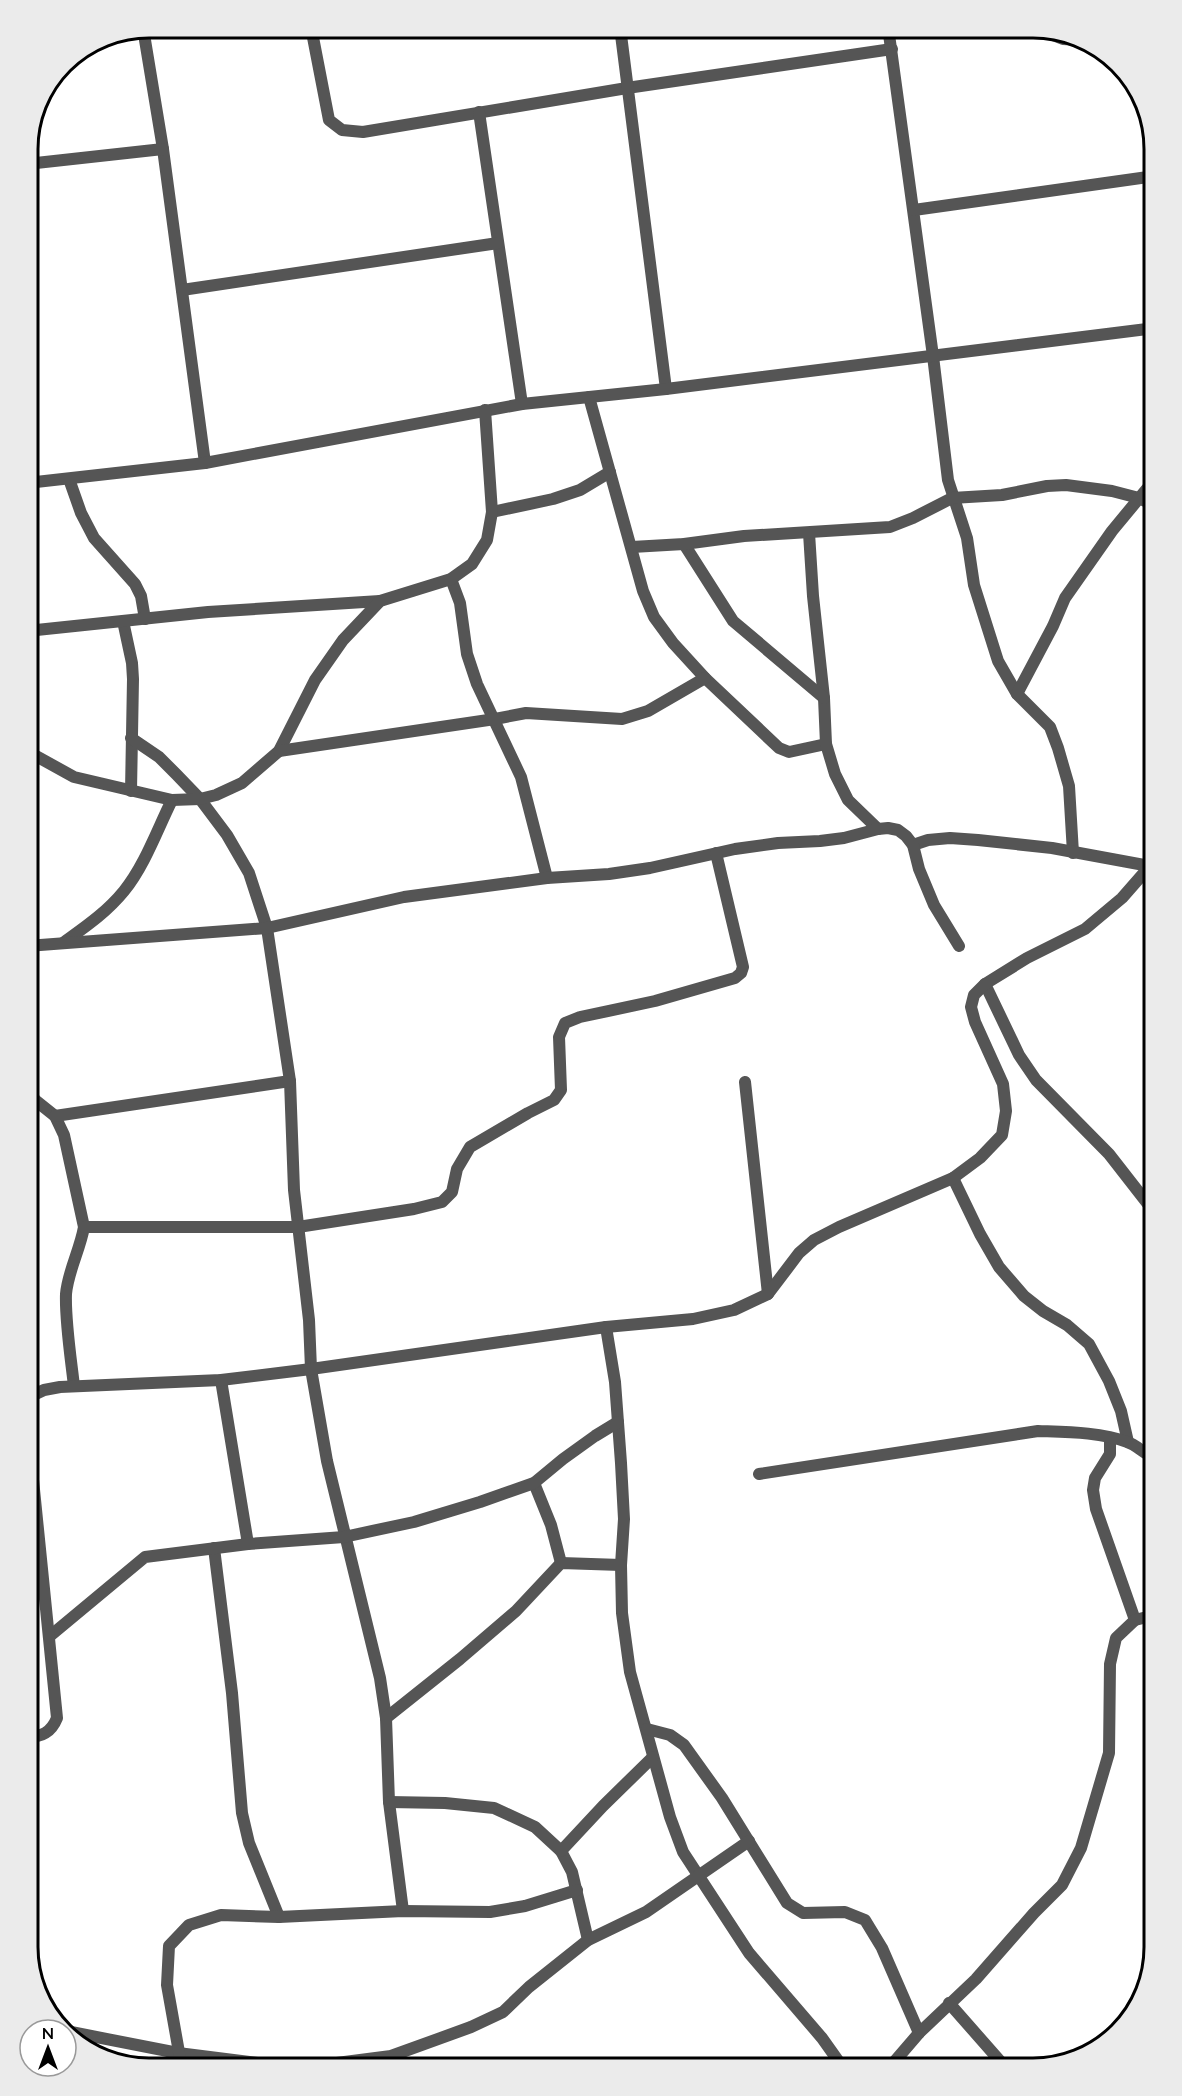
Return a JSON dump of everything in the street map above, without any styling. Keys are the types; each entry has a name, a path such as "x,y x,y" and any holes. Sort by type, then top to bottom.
{"street":[{"path":"146,38 163,149 205,463"},
{"path":"313,38 329,120 342,130 363,132 627,88 892,49"},
{"path":"621,38 666,389"},
{"path":"890,38 933,356 944,462 952,498 966,538 974,585 998,661 1017,694 1050,727 1058,748 1069,786 1073,853"},
{"path":"479,112 522,404"},
{"path":"38,163 163,149"},
{"path":"914,210 1144,178"},
{"path":"182,290 498,243"},
{"path":"38,482 205,463 522,404 666,389 1144,329"},
{"path":"589,397 643,591 654,617 673,643 705,678 779,748 789,752 826,744"},
{"path":"38,629 207,612 380,601 451,579 472,564 487,540 492,512 485,410"},
{"path":"492,512 553,500 580,490 610,472"},
{"path":"69,479 81,513 94,538 135,584 141,596 145,619"},
{"path":"38,486 47,481"},
{"path":"632,547 744,536 890,527 952,498 1002,495 1047,486 1066,485 1112,491 1144,500"},
{"path":"1017,694 1065,598 1086,566 1144,492"},
{"path":"809,533 826,744 835,774 848,800 878,829"},
{"path":"684,543 733,621 824,698"},
{"path":"451,579 460,603 467,654 477,684 521,777 547,878"},
{"path":"38,757 74,777 172,800 200,799 216,795 242,783 279,751 315,680 343,639 380,601"},
{"path":"123,621 132,663 131,791"},
{"path":"279,751 495,720 526,713 622,719 648,711 705,678"},
{"path":"131,738 159,757 200,799 227,835 249,873 267,928 290,1080 294,1190 309,1320 311,1369 327,1461 380,1678 386,1718 389,1802 403,1911"},
{"path":"62,944 95,921 125,890 172,800"},
{"path":"38,945 267,928 404,897 547,878 609,874 650,868 716,853 778,843 828,840 878,829 898,830 913,845 919,869 934,904 959,946"},
{"path":"913,845 928,840 950,838 1010,843 1102,856 1144,865"},
{"path":"84,1227 298,1227 414,1209 442,1202 452,1192 457,1169 470,1147 554,1100 561,1090 559,1037 565,1023 580,1017 693,990 735,978 741,973 743,967 716,853"},
{"path":"38,1393 74,1386 221,1380 606,1327 693,1319 734,1310 768,1294 799,1253 814,1240 952,1178 981,1158 1002,1135 1006,1111 1003,1084 975,1022 971,1006 974,995 985,984 1027,958 1085,929 1144,876"},
{"path":"985,984 1019,1055 1036,1080 1108,1154 1144,1199"},
{"path":"55,1116 290,1080"},
{"path":"745,1082 768,1294"},
{"path":"38,1102 55,1116 64,1135 84,1227 82,1240 69,1276 66,1295 74,1386"},
{"path":"952,1178 999,1267 1024,1296 1043,1311 1067,1325 1089,1344 1109,1381 1121,1411 1128,1442"},
{"path":"606,1327 615,1382 624,1519 621,1565 622,1613 630,1672 670,1817 683,1852 749,1953 822,2038 836,2058"},
{"path":"221,1380 248,1544"},
{"path":"50,1636 145,1557 248,1544 344,1537 480,1503 534,1484 563,1459 618,1422"},
{"path":"759,1474 1038,1431 1071,1432 1110,1438 1128,1442 1144,1453"},
{"path":"1110,1438 1110,1455 1095,1478 1093,1490 1096,1509 1135,1620"},
{"path":"534,1484 551,1526 561,1563"},
{"path":"38,1523 57,1718 54,1727 38,1736"},
{"path":"214,1548 232,1693 242,1813 249,1843 279,1917"},
{"path":"386,1718 516,1611 561,1563 621,1565"},
{"path":"898,2058 1062,1885 1081,1848 1108,1753 1110,1664 1116,1638 1135,1620 1144,1618"},
{"path":"647,1729 670,1735 684,1746 722,1798 787,1903 802,1913 845,1912 865,1920 882,1948 919,2033"},
{"path":"561,1851 653,1757"},
{"path":"389,1802 445,1803 494,1808 535,1827 561,1851 572,1872 588,1940"},
{"path":"376,2058 391,2056 471,2027 503,2012 529,1987 588,1940 646,1912 749,1840"},
{"path":"179,2058 166,1985 170,1946 189,1925 221,1915 279,1917 403,1911 490,1912 525,1906 577,1890"},
{"path":"949,2003 997,2058"},
{"path":"78,2033 178,2053 218,2058"}]}
